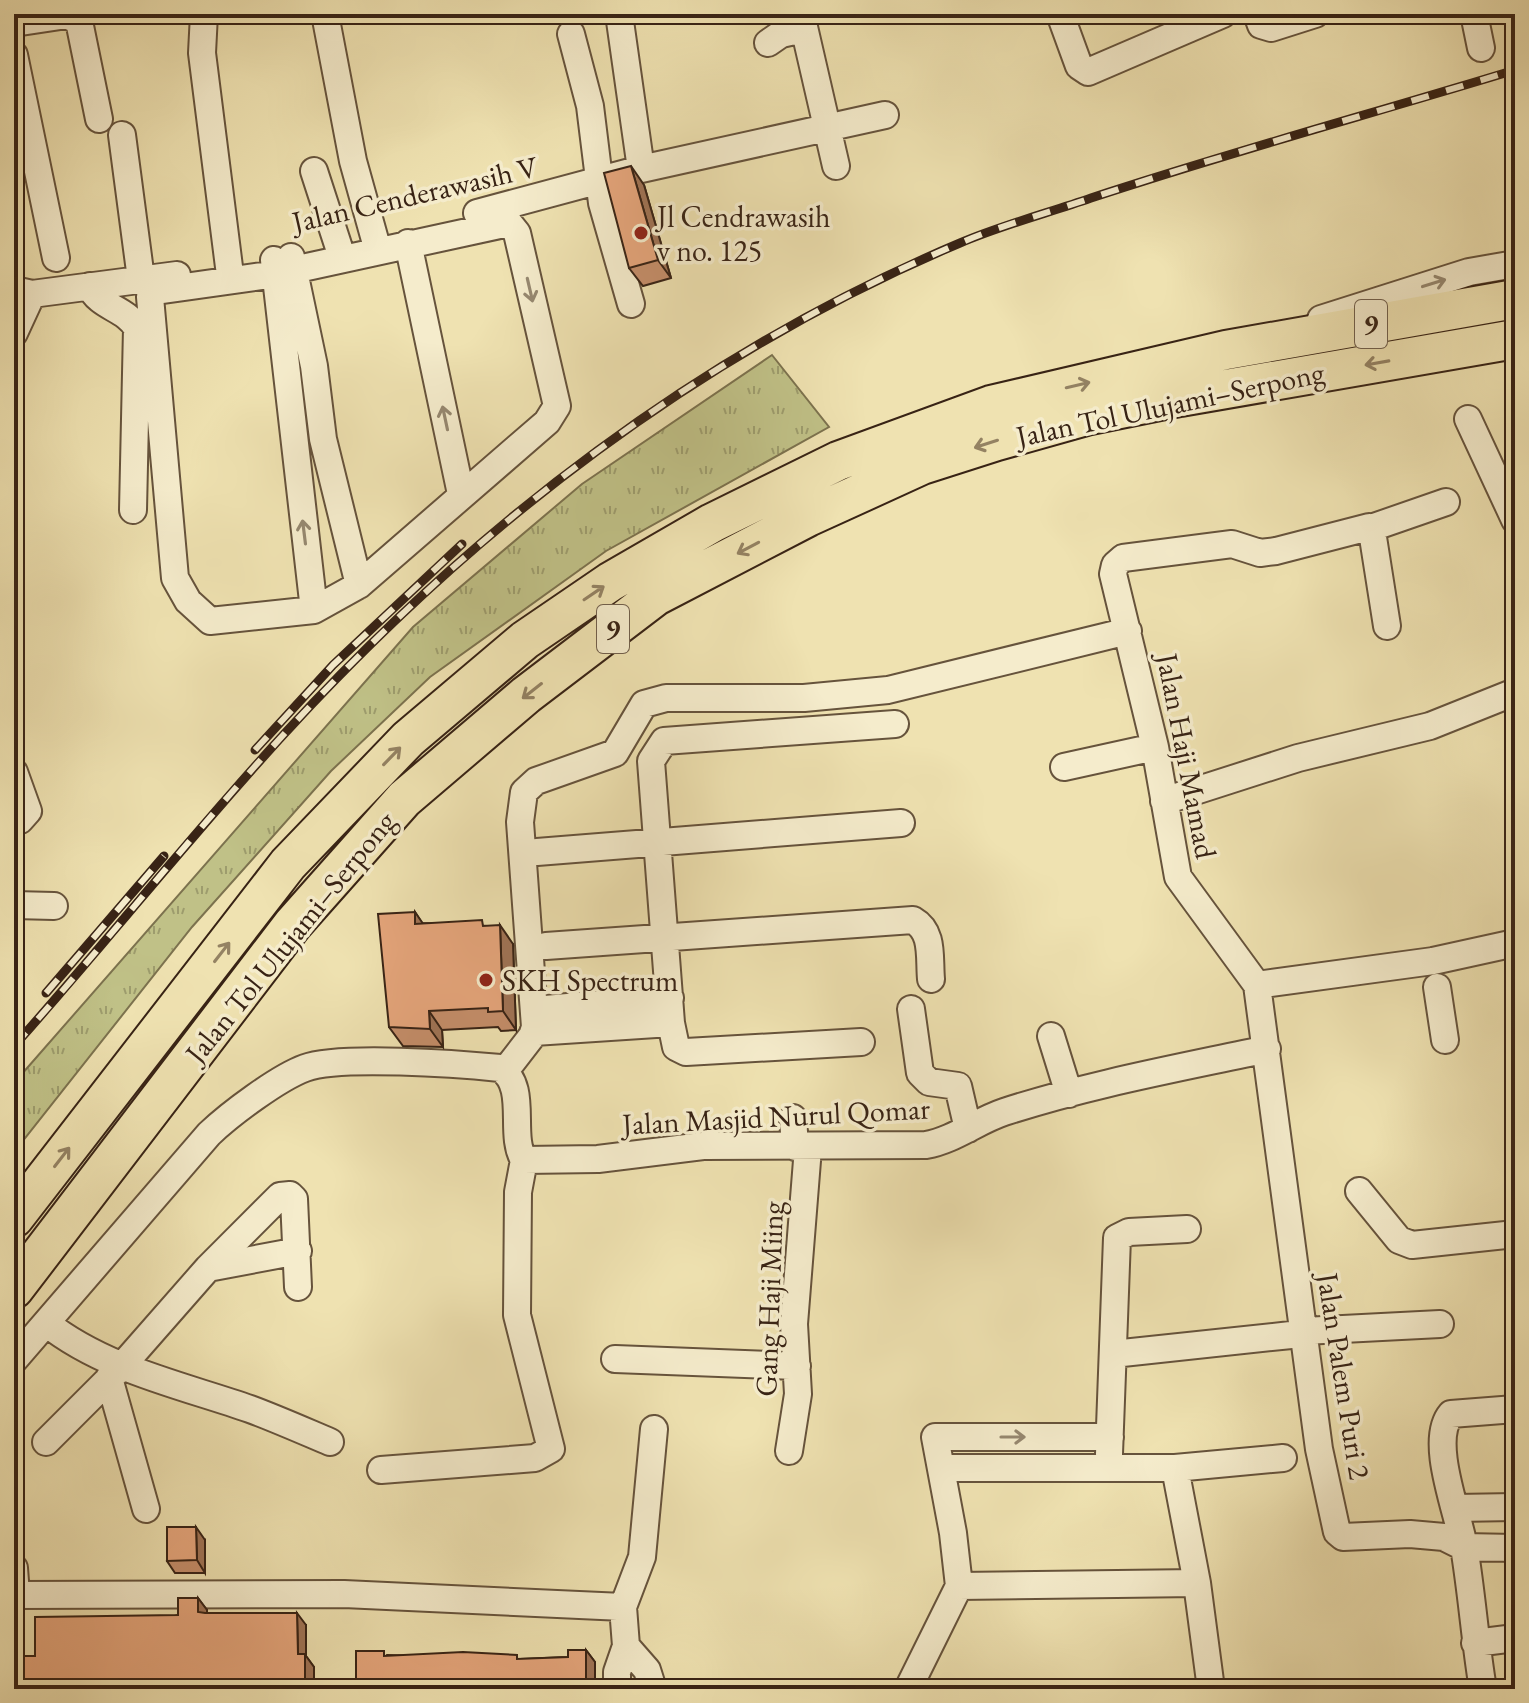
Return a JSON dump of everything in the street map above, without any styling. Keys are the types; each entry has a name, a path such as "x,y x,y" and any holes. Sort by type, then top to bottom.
{"highway":[{"name":"Jalan Tol Ulujami–Serpong","path":"14,1218 288,864 408,739 525,640 610,582 700,530 838,461 991,405 1226,350 1515,299"},
{"name":"Jalan Tol Ulujami–Serpong","path":"14,1289 293,924 404,799 526,695 656,596 808,517 922,465 997,441 1086,416 1167,399 1515,339"}],"street":[{"path":"204,14 202,53 229,267"},
{"path":"325,14 353,161 375,240"},
{"path":"619,14 641,169"},
{"path":"1060,14 1079,66 1088,72 1223,14"},
{"path":"1257,14 1261,25 1271,28 1315,14"},
{"path":"1474,14 1481,48"},
{"path":"14,23 67,15 79,21 99,119"},
{"path":"768,43 802,22 836,166"},
{"path":"571,34 590,106 602,203 631,304"},
{"path":"14,55 56,258"},
{"name":"Jalan Cenderawasih V","path":"23,292 229,267 283,265 339,248 600,183 641,169 885,115"},
{"path":"122,135 141,279"},
{"path":"314,171 339,248"},
{"path":"503,222 512,225 557,406 547,422 359,585 314,610 210,621 188,601 175,578 150,297 156,291 408,243 503,222"},
{"path":"408,243 461,494"},
{"path":"1226,350 1469,272 1515,264"},
{"path":"283,265 294,333 293,443 314,610"},
{"path":"90,286 94,296 131,318 137,328 133,510"},
{"path":"14,333 23,292"},
{"path":"294,333 314,366 323,439 359,585"},
{"path":"1468,419 1515,520"},
{"path":"293,443 323,439"},
{"path":"1387,626 1371,528 1446,502"},
{"name":"Jalan Haji Mamad","path":"1257,985 1178,877 1155,747 1113,574 1115,565 1123,558 1232,544 1260,553 1276,551 1371,528"},
{"path":"505,1071 534,1021 520,822 524,792 536,781 615,753 644,704 666,698 804,698 888,690 1128,631"},
{"path":"1164,801 1298,758 1419,729 1515,692"},
{"path":"861,1042 686,1052 676,1047 670,1011 651,761 664,741 895,724"},
{"path":"1064,767 1155,747"},
{"path":"14,772 28,811 20,820 14,820"},
{"path":"537,852 901,823"},
{"path":"14,905 54,906"},
{"path":"546,946 913,920 923,926 928,935 931,979"},
{"path":"1267,1049 1257,985 1434,972 1515,943"},
{"path":"1434,972 1445,1040"},
{"path":"911,1009 920,1073 929,1082 958,1086 968,1129"},
{"path":"534,1021 670,1011"},
{"path":"1051,1036 1069,1094"},
{"name":"Jalan Masjid Nurul Qomar","path":"524,1160 598,1159 703,1146 802,1148 926,1145 1001,1113 1069,1094 1267,1049"},
{"name":"Jalan Palem Puri 2","path":"1267,1049 1298,1333 1337,1532 1343,1537 1410,1534 1444,1537 1464,1547 1515,1548"},
{"path":"14,1360 209,1134 227,1116 304,1068 353,1063 487,1067 505,1071 515,1088 517,1148 524,1160 518,1192 517,1315 552,1442 549,1452 535,1458 381,1470"},
{"name":"Gang Haji Miing","path":"789,1451 795,1428 797,1366 794,1324 802,1148 793,1118"},
{"path":"1359,1191 1399,1240 1412,1245 1515,1234"},
{"path":"46,1442 116,1372 208,1268 280,1196 290,1195 294,1199 298,1287"},
{"path":"1108,1469 1117,1238 1129,1232 1187,1229"},
{"path":"208,1268 298,1251"},
{"path":"46,1323 116,1372 253,1410 330,1442"},
{"path":"1113,1354 1298,1333 1440,1324"},
{"path":"615,1359 797,1366"},
{"path":"116,1372 146,1509"},
{"path":"1483,1689 1464,1547 1444,1466 1447,1419 1451,1414 1515,1409"},
{"path":"617,1689 617,1672 626,1646 623,1607 642,1557 654,1429"},
{"path":"908,1689 959,1586 935,1437 1110,1437"},
{"path":"941,1468 1175,1468 1283,1458"},
{"path":"1175,1468 1197,1583 1211,1689"},
{"path":"1455,1508 1515,1507"},
{"path":"14,1568 15,1595 344,1594 623,1607"},
{"path":"959,1586 1197,1583"},
{"path":"1475,1643 1515,1638"},
{"path":"626,1646 647,1670 653,1689"}],"green space":[{"path":"772,355 829,427 606,551 430,677 331,771 192,927 14,1152 14,1083 413,627 582,484"}],"building":[{"name":"Jl Cendrawasih v no. 125","path":"631,166 658,260 629,268 604,173"},
{"path":"415,912 415,924 482,920 483,926 500,925 503,1011 488,1012 488,1008 429,1011 430,1029 389,1027 378,914"},
{"path":"167,1527 196,1527 197,1560 167,1561"},
{"path":"178,1598 198,1598 198,1612 205,1613 297,1613 298,1654 305,1654 305,1688 14,1689 14,1656 35,1656 35,1617 178,1615"},
{"path":"568,1650 586,1650 586,1688 356,1688 356,1651 384,1651 384,1656 463,1652 517,1655 517,1659 568,1657"}],"railway":[{"path":"14,1046 251,771 359,656 514,515 597,451 683,391 772,336 864,287 960,243 1196,165 1515,70"},
{"path":"255,750 333,665 462,544"},
{"path":"46,993 164,856"}],"place":[{"name":"Jl Cendrawasih v no. 125","path":"641,233"},
{"name":"SKH Spectrum","path":"486,980"}]}
